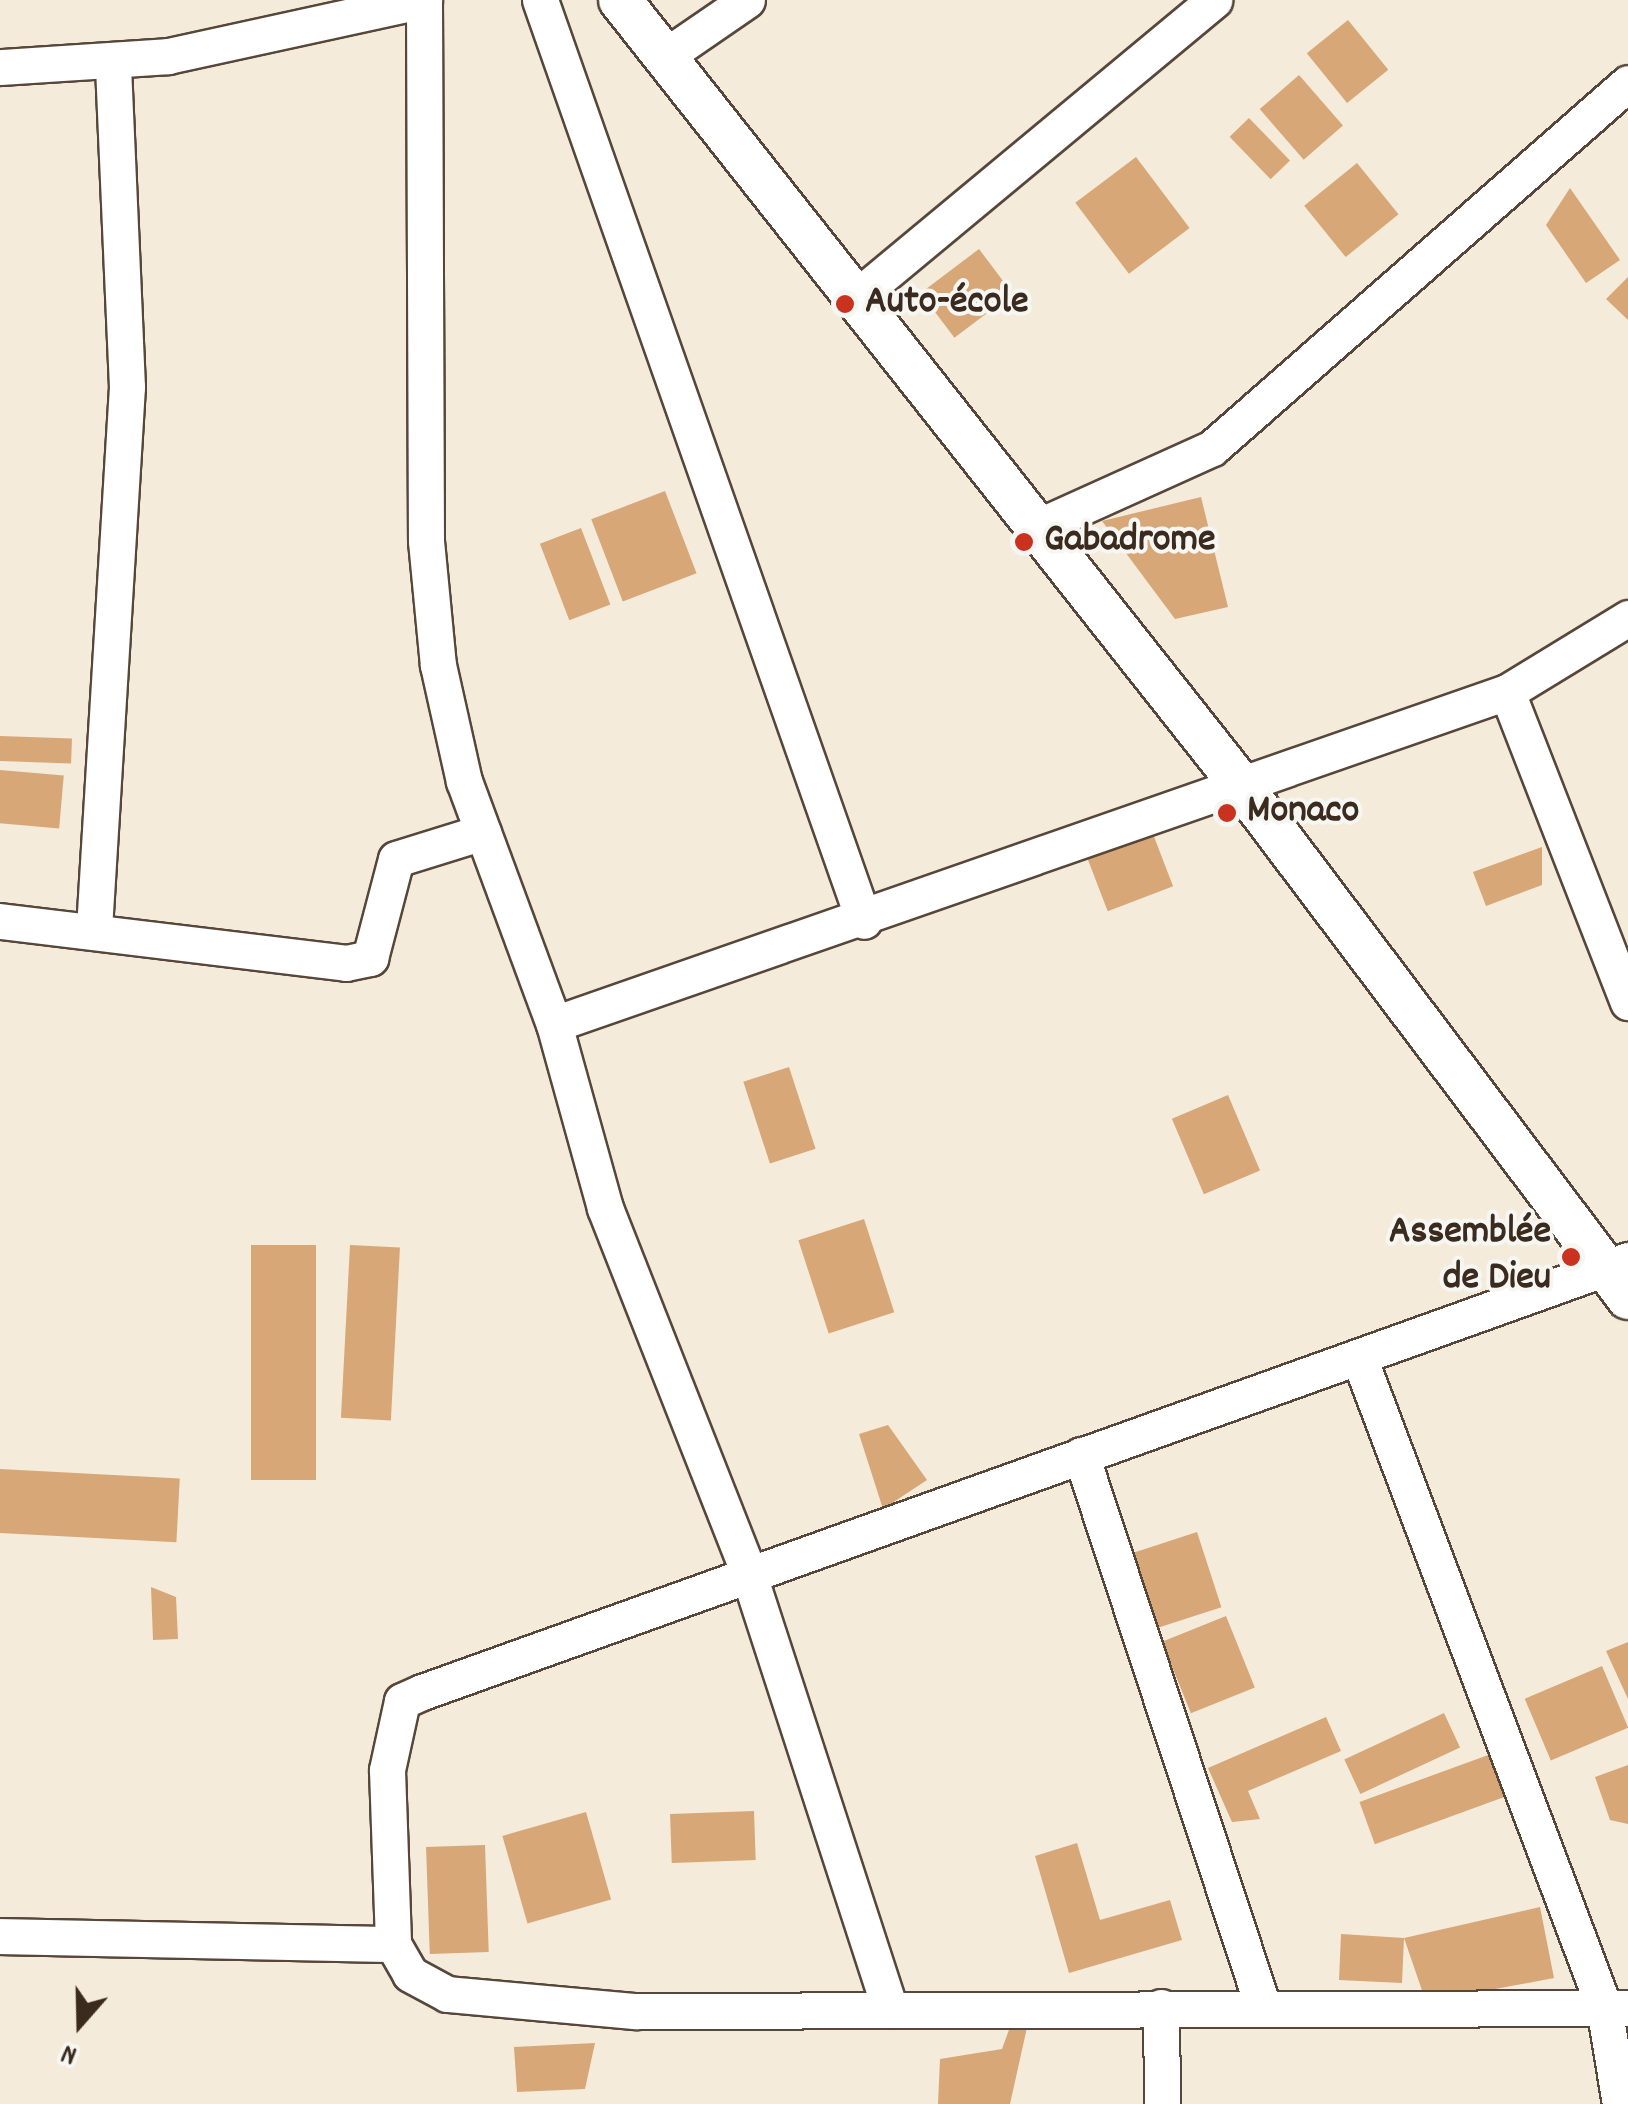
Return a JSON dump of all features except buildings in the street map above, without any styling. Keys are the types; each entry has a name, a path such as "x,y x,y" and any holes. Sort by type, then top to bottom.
{"street":[{"path":"0,67 114,63 424,0 426,541 438,665 483,832 554,1024 604,1208 748,1569 890,2008"},
{"path":"540,0 864,921"},
{"path":"620,0 859,295 1035,528 1240,784 1621,1276 1360,1360 748,1569 402,1700 387,1770 392,1944 410,1974 447,1994 510,2004 1616,2007"},
{"path":"667,55 747,0"},
{"path":"859,295 1214,0"},
{"path":"94,929 127,387 114,63"},
{"path":"1035,528 1212,448 1628,84"},
{"path":"554,1024 864,921 1506,692 1628,618"},
{"path":"1506,692 1628,1002"},
{"path":"0,920 346,963 370,958 396,859 483,832"},
{"path":"1360,1360 1616,2007 1620,2104"},
{"path":"1082,1455 1263,2008"},
{"path":"0,1936 392,1944"},
{"path":"1161,2007 1162,2104"}],"place":[{"name":"Auto-école","path":"845,304"},
{"name":"Gabadrome","path":"1024,542"},
{"name":"Monaco","path":"1227,813"},
{"name":"Assemblée de Dieu","path":"1571,1257"}]}
